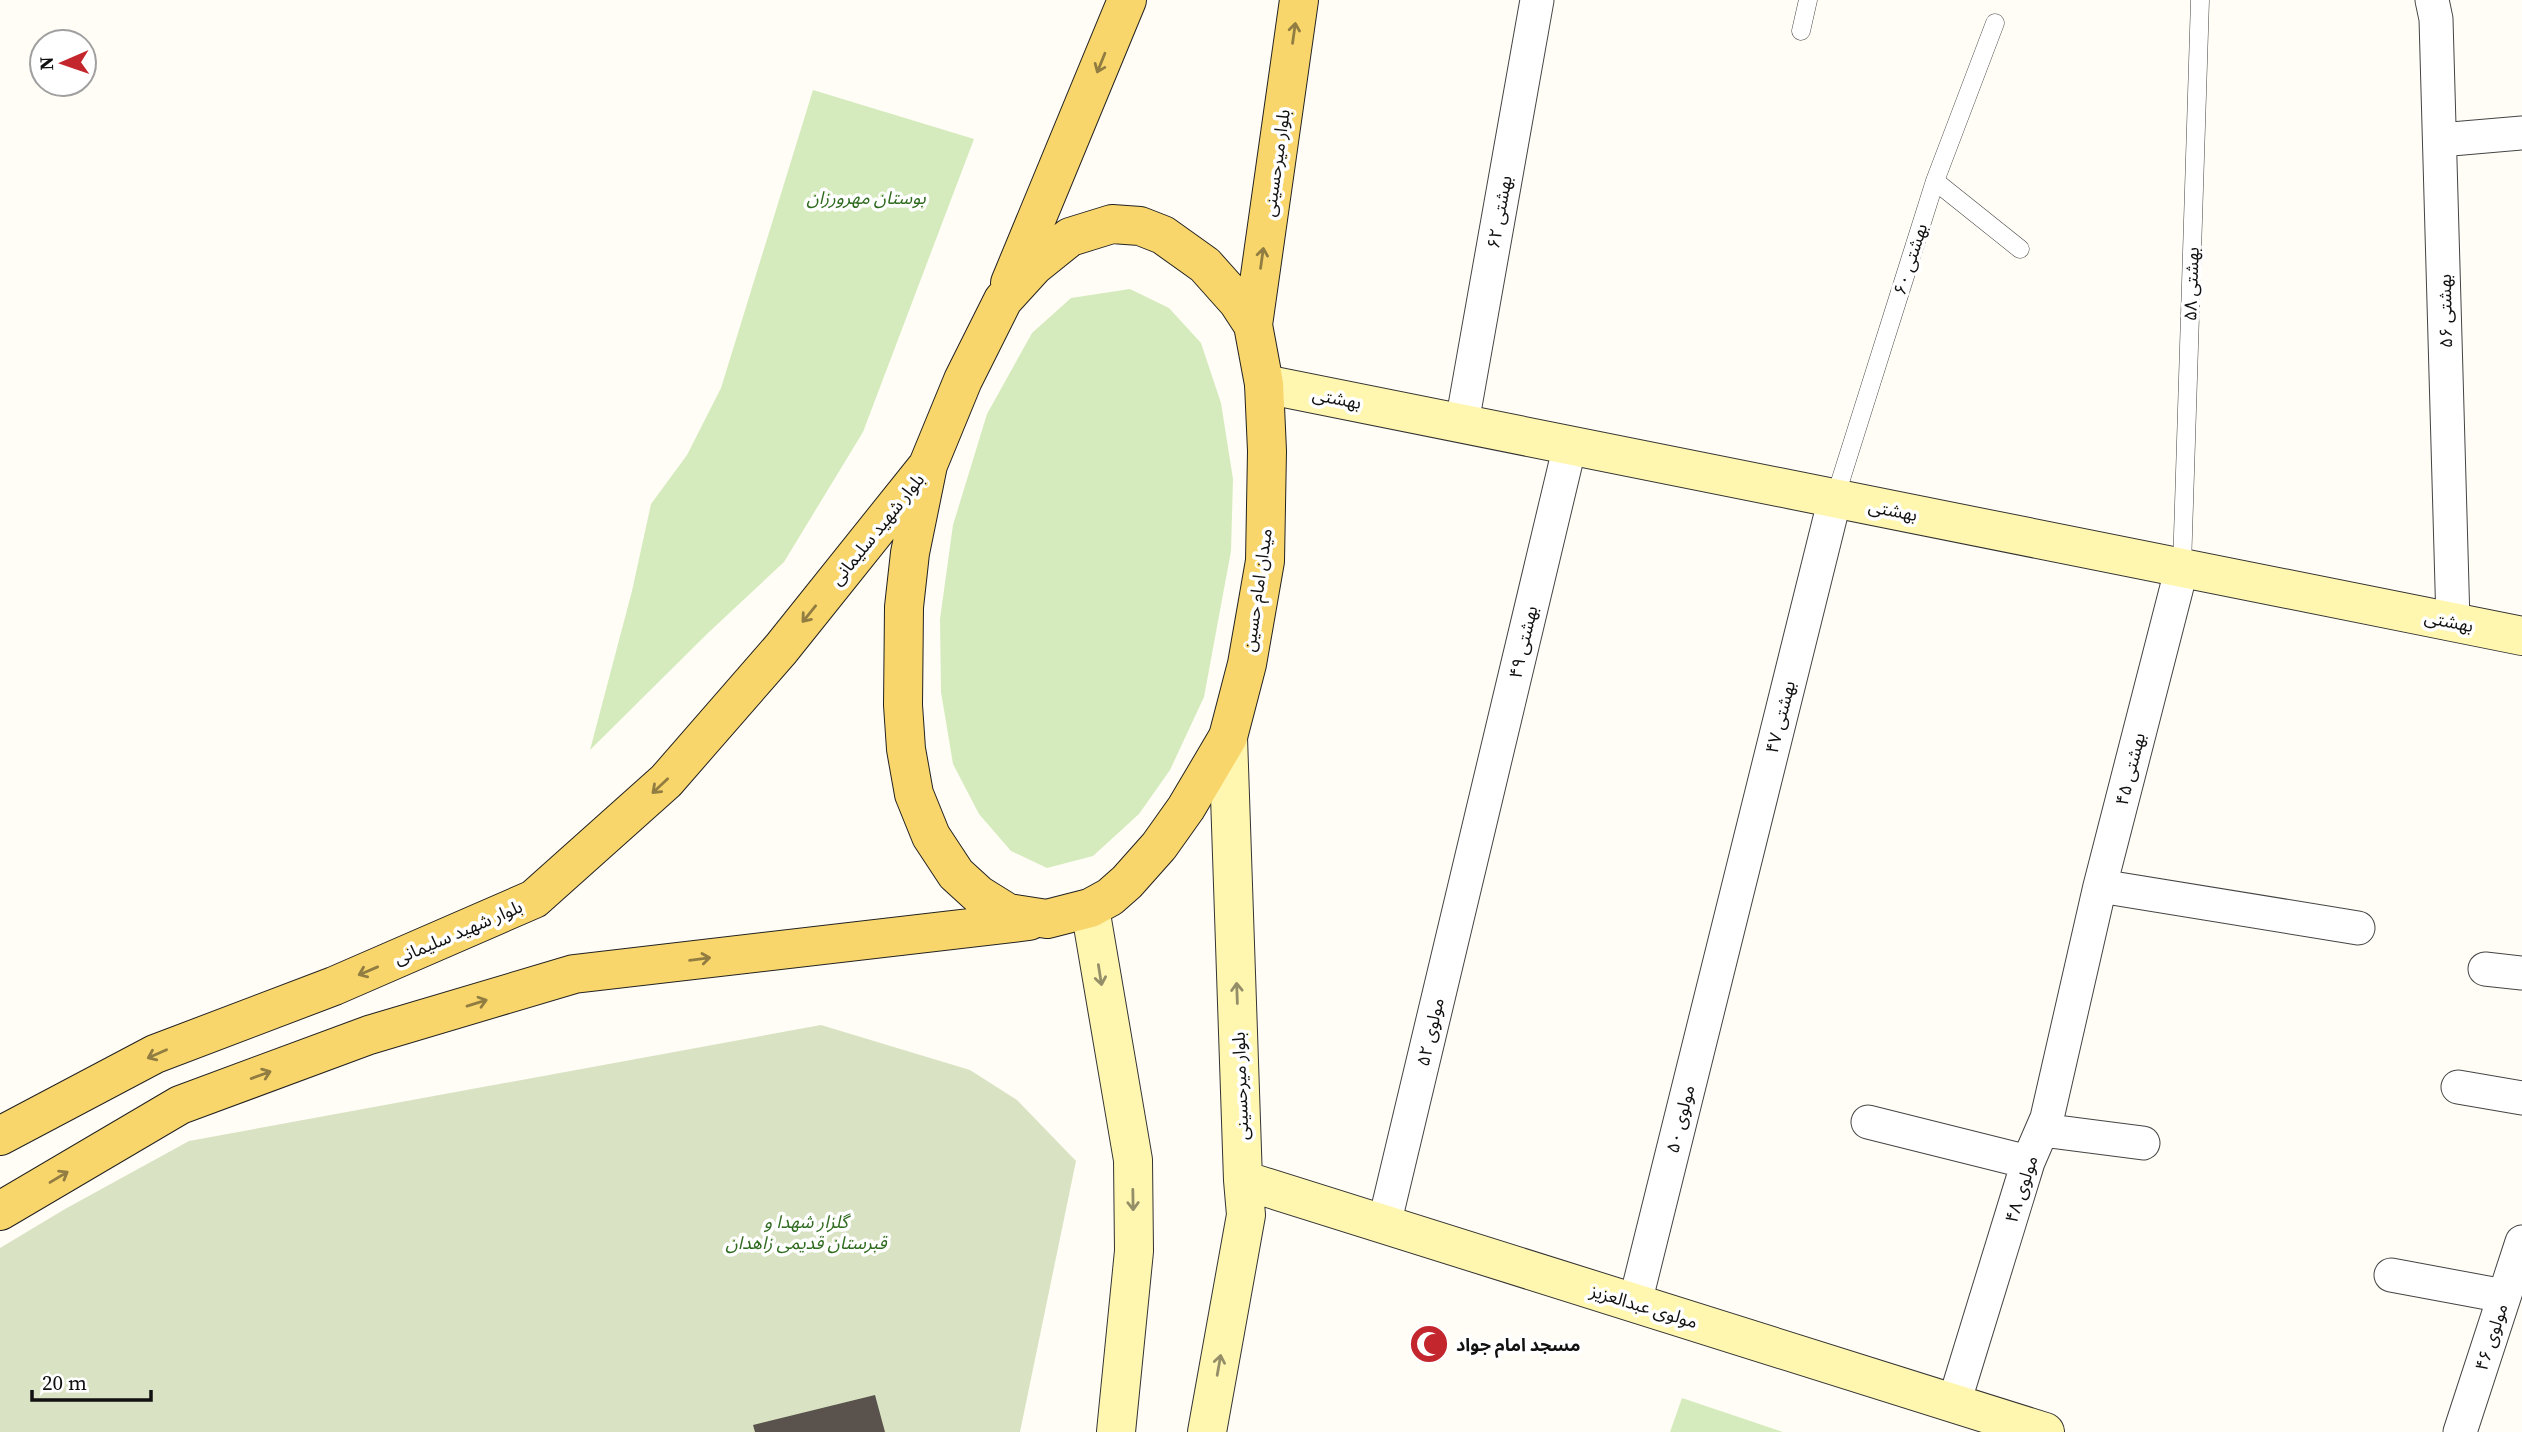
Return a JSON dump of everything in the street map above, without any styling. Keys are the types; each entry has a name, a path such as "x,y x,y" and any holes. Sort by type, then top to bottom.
{"main road":[{"path":"1003,300 1127,0"},
{"name":"بلوار میرحسینی","path":"1253,325 1299,0"},
{"name":"میدان امام حسین","path":"1112,224 1140,226 1163,235 1205,265 1238,302 1253,325 1264,384 1267,464 1265,561 1249,653 1228,737 1159,846 1110,897 1090,908 1047,919 1008,913 979,895 956,874 931,836 914,794 906,749 903,705 904,607 910,553 928,465 963,380 1003,300 1034,266 1070,237 1112,224"},
{"name":"بهشتی","path":"1264,384 2522,636"},
{"name":"بلوار شهید سلیمانی","path":"0,1136 155,1054 334,986 534,899 666,780 781,649 928,465"},
{"name":"بلوار میرحسینی","path":"1207,1432 1246,1215 1228,737"},
{"path":"1090,908 1133,1160 1134,1251 1116,1432"},
{"path":"0,1211 180,1105 369,1035 574,974 1047,919"},
{"name":"مولوی عبدالعزیز","path":"1243,1180 2045,1432"}],"street":[{"name":"بهشتی ۶۲","path":"1462,423 1537,0"},
{"name":"بهشتی ۵۶","path":"2432,0 2436,19 2453,622"},
{"path":"2440,140 2522,133"},
{"name":"بهشتی ۴۹","path":"1476,839 1570,445"},
{"name":"بهشتی ۴۷","path":"1725,935 1835,498"},
{"name":"بهشتی ۴۵","path":"2082,972 2100,886 2182,567"},
{"name":"مولوی ۵۲","path":"1384,1225 1476,839"},
{"path":"2100,886 2358,928"},
{"name":"مولوی ۵۰","path":"1635,1303 1725,935"},
{"path":"2485,969 2522,973"},
{"name":"مولوی ۴۸","path":"1954,1403 2028,1163 2047,1118 2082,972"},
{"path":"2458,1087 2522,1098"},
{"path":"1868,1122 2028,1163"},
{"path":"2042,1130 2143,1143"},
{"name":"مولوی ۴۶","path":"2460,1432 2522,1242"},
{"path":"2391,1275 2504,1296"}],"lane":[{"path":"1801,31 1808,0"},
{"name":"بهشتی ۵۸","path":"2182,567 2200,0"},
{"name":"بهشتی ۶۰","path":"1835,498 1935,181 1995,23"},
{"path":"1935,181 2020,249"}],"green space":[{"name":"بوستان مهرورزان","path":"813,90 974,139 863,432 784,562 590,750 632,591 651,504 687,455 721,388"},
{"path":"1130,289 1169,308 1201,343 1221,403 1233,479 1231,551 1204,697 1170,770 1139,814 1093,856 1047,868 1011,851 979,814 953,764 941,692 940,619 953,525 987,414 1032,333 1071,298"},
{"name":"گلزار شهدا و قبرستان قدیمی زاهدان","path":"821,1025 970,1070 1017,1100 1076,1161 1020,1432 0,1432 0,1248 189,1141"},
{"path":"1682,1398 1783,1432 1670,1432"}],"building":[{"path":"875,1395 885,1432 755,1432 753,1425"}],"place":[{"name":"مسجد امام جواد","path":"1429,1344"}]}
